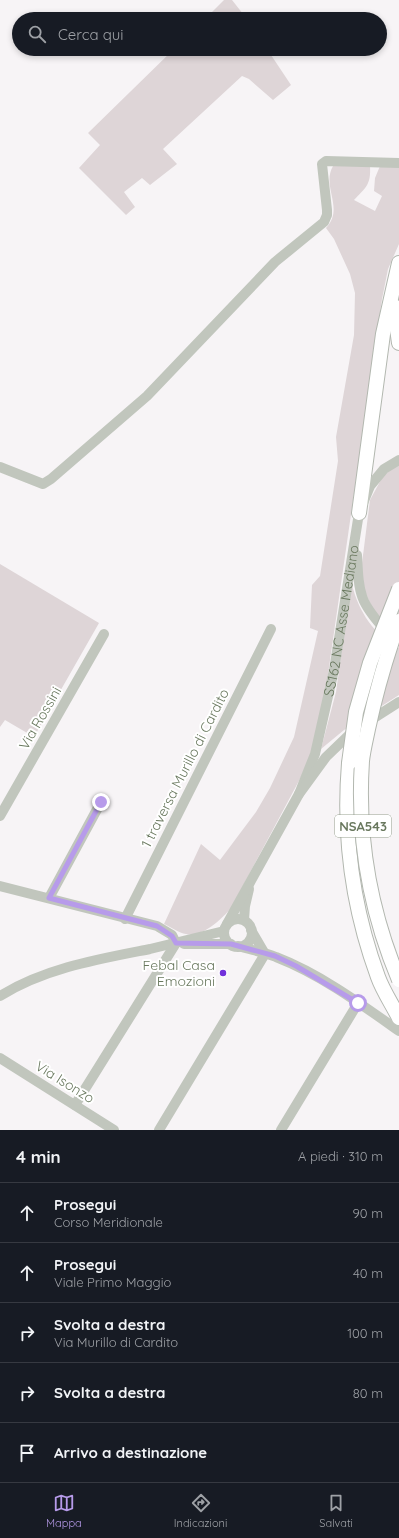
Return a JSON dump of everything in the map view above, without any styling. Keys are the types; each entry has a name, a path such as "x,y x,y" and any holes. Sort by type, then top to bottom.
{"highway":[{"path":"359,513 382,342 399,264"},
{"path":"393,286 399,343"},
{"name":"NSA543","path":"399,589 370,663 356,712 349,762 347,811 356,896 364,932 378,978 399,1018"},
{"name":"NSA543","path":"399,621 382,669 362,760 362,809 368,878 375,913 386,949 399,980"}],"street":[{"path":"0,467 43,484 51,479 147,396 275,262 324,222 327,215 327,210 322,164 326,161 399,163"},
{"name":"SS162 NC Asse Mediano","path":"226,927 299,794 316,754 334,670 356,541 359,513 370,486 384,469 399,460"},
{"path":"356,541 360,596 370,614 390,635 399,641"},
{"name":"1 traversa Murillo di Cardito","path":"125,919 271,629"},
{"name":"Via Rossini","path":"0,816 104,634"},
{"name":"SS162 NC Asse Mediano","path":"299,794 326,757 352,732 399,702"},
{"path":"49,898 101,802"},
{"name":"SS162 NC Asse Mediano","path":"244,920 248,892 258,867"},
{"path":"0,886 157,926 167,931 176,943"},
{"path":"0,996 48,974 85,962 176,943 226,927 235,919 244,920 248,923 265,954"},
{"path":"226,927 226,939 235,945 265,954 296,966 358,1003 399,1031"},
{"path":"176,943 243,945 250,939 251,930"},
{"path":"75,1106 176,943"},
{"path":"159,1130 265,954"},
{"path":"281,1130 358,1003"},
{"name":"Via Isonzo","path":"0,1058 114,1130"}],"shaded area":[{"path":"224,0 232,0 241,12 212,12"},
{"path":"167,56 272,56 291,85 273,100 249,79 242,76 163,149 177,164 150,185 142,178 124,192 135,207 126,215 79,168 100,145 88,133"},
{"path":"333,166 370,166 369,182 354,200 375,211 382,196 374,191 375,178 380,166 399,166 399,244 388,269 382,299 326,688 312,751 301,777 231,908 211,927 199,933 186,934 164,924 201,844 220,860 256,812 270,788 294,737 318,631 310,628 312,585 320,576 338,461 336,437 354,335 355,293 350,274 334,239 326,228 333,213 330,174"},
{"path":"399,463 399,634 375,613 365,592 361,571 370,500 383,476"},
{"path":"0,564 99,623 34,737 5,720 0,727"},
{"path":"351,585 363,613 369,622 390,643 399,648 399,695 344,730 321,749 336,692"}],"place":[{"name":"Febal Casa Emozioni","path":"223,973"}],"route":[{"path":"101,802 49,898 125,919 157,926 167,931 176,943 198,945 231,944 275,956 296,966 358,1003"}]}
